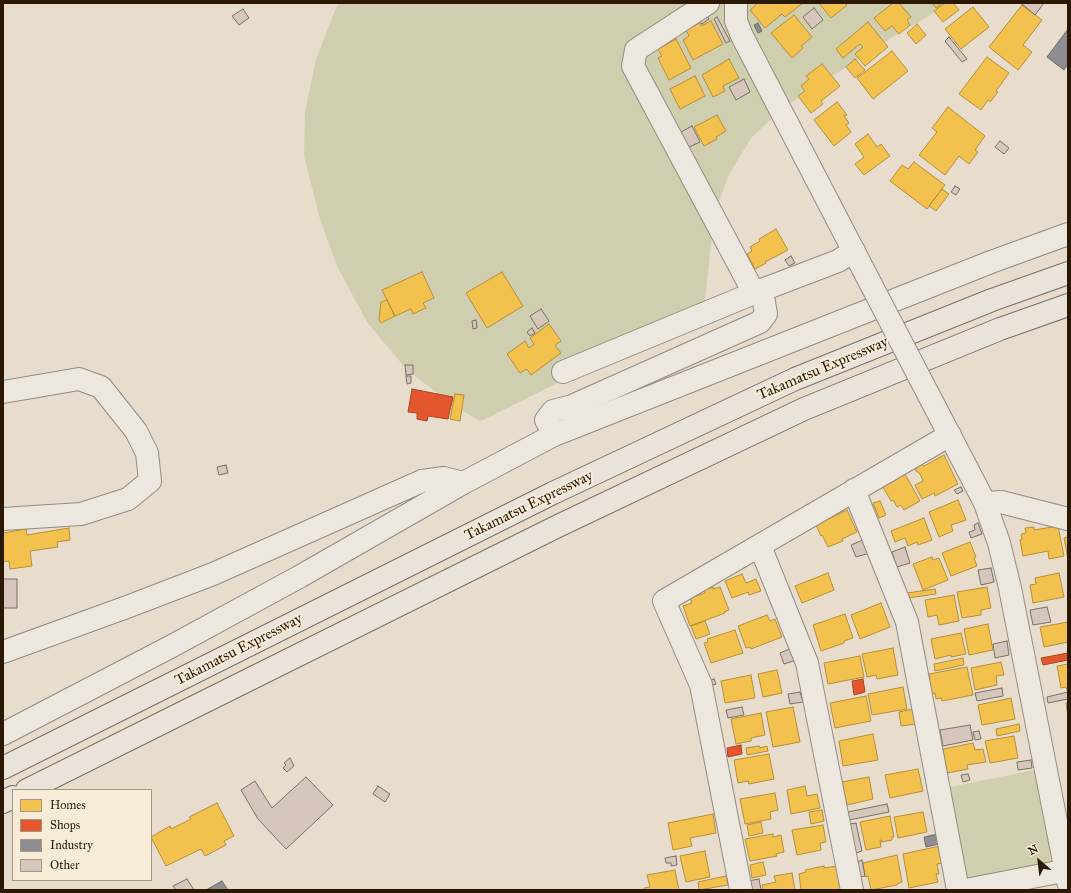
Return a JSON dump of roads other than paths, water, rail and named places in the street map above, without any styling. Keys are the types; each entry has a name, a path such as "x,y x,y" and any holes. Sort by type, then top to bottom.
{"highway":[{"name":"Takamatsu Expressway","path":"3,768 560,489 795,379 992,300 1068,273"},
{"name":"Takamatsu Expressway","path":"29,789 558,526 804,409 1000,329 1068,305"},
{"path":"3,802 12,798"}],"street":[{"path":"554,435 546,420 553,411 572,406 760,322 766,314 758,291 633,66 636,50 708,3"},
{"path":"736,3 736,21 742,36 985,503 999,543 1010,588 1067,874 966,890"},
{"path":"3,734 172,646 299,577 463,483 554,435 991,262 1068,234"},
{"path":"563,372 758,291 838,261 859,260"},
{"path":"3,392 79,379 101,387 136,431 147,453 150,481 128,499 81,514 3,519"},
{"path":"741,890 701,685 664,600 950,435"},
{"path":"3,652 213,574 422,481 444,478 463,483"},
{"path":"854,490 907,622 958,890"},
{"path":"985,503 1002,502 1068,519"},
{"path":"760,546 807,663 852,890"}]}
